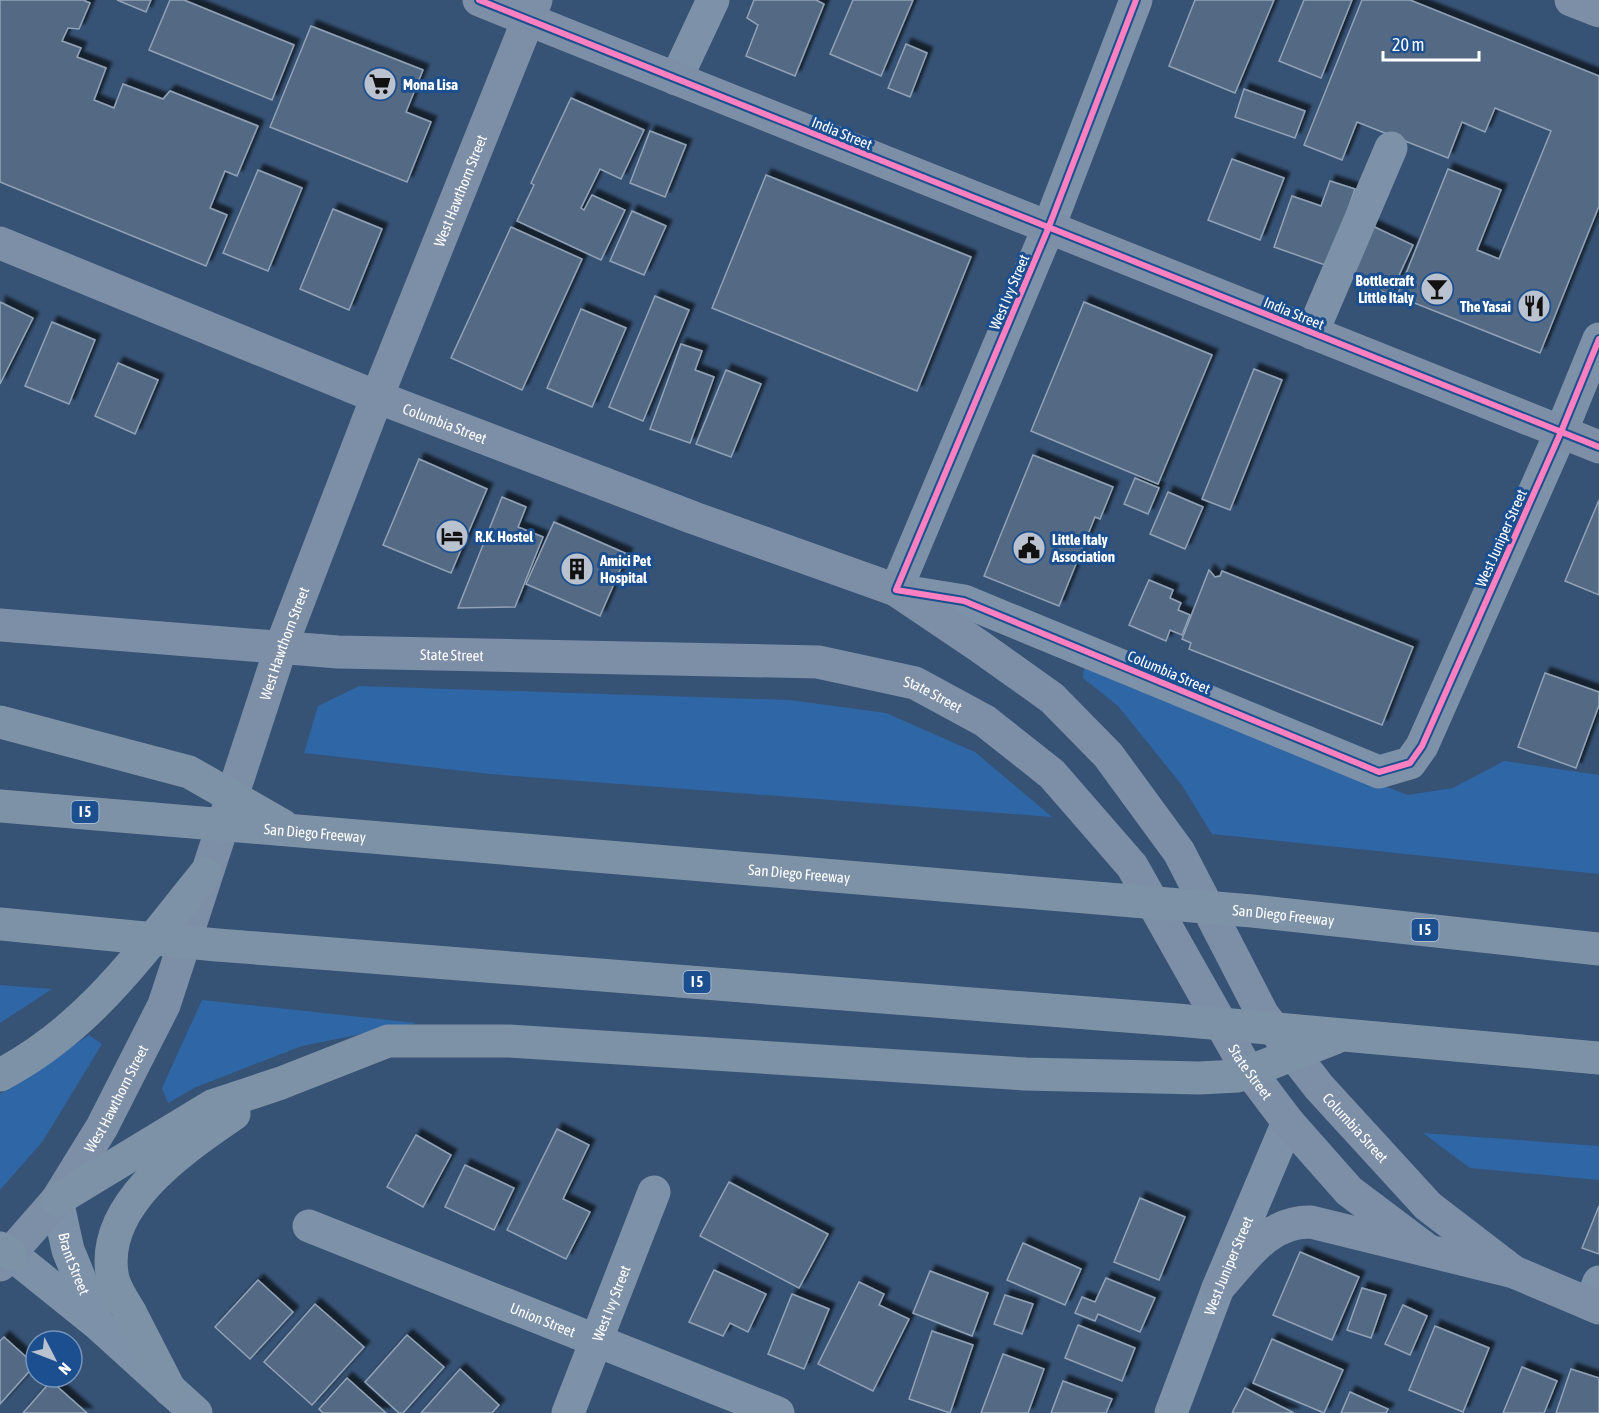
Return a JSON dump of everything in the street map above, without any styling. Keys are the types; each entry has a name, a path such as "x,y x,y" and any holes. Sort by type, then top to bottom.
{"highway":[{"path":"0,722 189,772 274,824"},
{"name":"San Diego Freeway","path":"0,806 170,819 274,824 1252,911 1599,949"},
{"path":"0,1075 23,1063 63,1035 98,1004 204,874"},
{"name":"I 5","path":"0,924 217,945 1177,1020 1599,1058"},
{"path":"57,1200 212,1106 281,1083 388,1041 509,1041 1025,1074 1199,1078 1238,1077 1340,1036"},
{"path":"170,1390 113,1281 111,1257 116,1232 135,1200 174,1157 281,1083"}],"main road":[{"name":"India Street","path":"478,0 532,10 676,79 1599,447"},
{"path":"1571,0 1599,11"},
{"name":"West Hawthorn Street","path":"4,1256 57,1200 102,1127 164,1005 204,874 281,647 377,397 532,10"},
{"name":"Columbia Street","path":"0,243 377,397 694,518 896,590 1052,698 1108,755 1179,852 1263,1015 1319,1087 1428,1206 1514,1272"},
{"name":"State Street","path":"0,625 428,656 818,662 915,683 986,721 1052,774 1132,866 1242,1061 1288,1122 1349,1191 1426,1249 1514,1272 1596,1298"},
{"path":"1218,1288 1253,1246 1294,1221 1311,1222 1426,1249"}],"street":[{"path":"676,79 713,0"},
{"name":"West Ivy Street","path":"896,590 1048,229 1136,0"},
{"path":"1312,333 1391,148"},
{"name":"West Juniper Street","path":"1422,746 1561,432 1599,339"},
{"name":"Columbia Street","path":"896,590 964,601 1379,772 1410,763 1422,746"},
{"name":"West Juniper Street","path":"1171,1413 1218,1288 1288,1122"},
{"name":"West Ivy Street","path":"568,1413 654,1192"},
{"name":"Brant Street","path":"57,1200 68,1250 99,1325"},
{"name":"Union Street","path":"309,1226 778,1413"},
{"name":"Brant Street","path":"4,1256 99,1325 196,1413"}],"shaded area":[{"path":"1084,668 1408,795 1453,788 1504,761 1599,775 1599,874 1212,834 1181,784 1118,706 1083,678"},
{"path":"359,686 790,700 886,713 975,752 1052,817 490,774 304,753 318,706"},
{"path":"0,985 52,989 0,1023"},
{"path":"202,1000 417,1023 302,1046 196,1087 168,1103 162,1088"},
{"path":"89,1035 102,1044 43,1141 0,1190 0,1094"},
{"path":"1423,1133 1599,1146 1599,1180 1470,1168"}],"building":[{"path":"0,0 83,0 90,3 79,29 68,28 62,41 81,48 77,57 106,68 94,100 114,108 123,84 163,99 170,91 258,126 237,176 225,171 210,208 227,215 206,266 0,182"},
{"path":"117,0 151,0 146,12"},
{"path":"170,0 184,0 294,45 272,100 149,50"},
{"path":"754,0 816,0 824,4 795,76 746,56 758,25 747,18"},
{"path":"853,0 913,0 881,76 830,54"},
{"path":"1195,0 1274,0 1235,93 1169,66"},
{"path":"1304,0 1352,0 1321,78 1279,61"},
{"path":"1362,0 1410,0 1599,76 1599,206 1540,353 1397,296 1448,169 1501,190 1477,250 1499,259 1551,131 1495,108 1485,132 1462,122 1448,158 1357,122 1342,160 1304,145"},
{"path":"311,26 423,70 406,112 431,122 407,182 270,127"},
{"path":"906,44 927,53 910,97 888,88"},
{"path":"1244,89 1305,111 1295,138 1235,117"},
{"path":"571,98 644,130 621,179 600,169 581,208 584,210 592,195 625,210 601,260 517,221 534,185 531,183"},
{"path":"650,131 686,145 665,197 630,183"},
{"path":"1232,159 1284,178 1260,240 1208,220"},
{"path":"258,170 302,188 268,271 223,253"},
{"path":"766,175 971,257 917,391 712,308"},
{"path":"1330,181 1355,189 1328,266 1274,247 1292,196 1321,206"},
{"path":"333,209 382,229 349,310 300,289"},
{"path":"632,211 666,226 644,275 610,261"},
{"path":"1366,223 1413,245 1390,295 1342,273"},
{"path":"511,227 582,259 522,390 451,358"},
{"path":"655,296 689,310 643,421 609,407"},
{"path":"0,302 33,318 0,384"},
{"path":"1084,302 1212,355 1158,484 1031,431"},
{"path":"581,309 626,328 592,407 547,388"},
{"path":"52,322 95,340 69,404 25,386"},
{"path":"681,344 702,351 695,370 714,377 690,443 650,429"},
{"path":"118,363 158,380 135,434 95,416"},
{"path":"1254,369 1282,380 1230,510 1202,499"},
{"path":"726,370 761,384 731,457 696,444"},
{"path":"1033,455 1113,487 1100,519 1095,517 1059,606 984,576"},
{"path":"419,459 487,489 451,573 383,545"},
{"path":"1135,478 1159,488 1148,514 1124,504"},
{"path":"1168,492 1203,507 1185,549 1150,534"},
{"path":"502,497 526,507 518,527 543,537 515,607 458,608"},
{"path":"1599,500 1599,595 1565,581"},
{"name":"Amici Pet Hospital","path":"554,522 627,554 600,616 526,584"},
{"path":"1209,570 1215,577 1220,576 1222,571 1413,647 1382,725 1189,649 1191,643 1182,639"},
{"path":"1149,580 1173,590 1170,598 1181,603 1178,610 1190,615 1182,635 1170,630 1166,641 1129,625"},
{"path":"1545,673 1599,692 1599,705 1576,768 1518,747"},
{"path":"557,1129 589,1145 563,1199 590,1212 566,1259 507,1230"},
{"path":"416,1135 451,1155 423,1207 387,1187"},
{"path":"465,1165 514,1188 494,1230 445,1207"},
{"path":"729,1182 828,1234 799,1288 700,1236"},
{"path":"1140,1198 1185,1217 1159,1280 1114,1262"},
{"path":"1599,1206 1599,1254 1582,1248"},
{"path":"1023,1243 1081,1269 1065,1305 1007,1280"},
{"path":"1300,1252 1359,1277 1332,1340 1273,1315"},
{"path":"714,1270 766,1294 748,1332 730,1323 723,1336 689,1322"},
{"path":"930,1271 988,1293 972,1336 913,1313"},
{"path":"1106,1278 1155,1298 1140,1332 1098,1314 1095,1321 1075,1313 1082,1297 1095,1302"},
{"path":"258,1280 293,1312 250,1359 215,1327"},
{"path":"859,1282 884,1294 879,1305 909,1319 873,1391 818,1364"},
{"path":"1362,1288 1386,1295 1371,1338 1347,1330"},
{"path":"792,1294 829,1309 804,1369 768,1354"},
{"path":"1005,1295 1033,1304 1022,1334 994,1324"},
{"path":"315,1304 364,1347 312,1405 264,1362"},
{"path":"1403,1305 1427,1316 1410,1355 1385,1344"},
{"path":"1078,1325 1135,1348 1122,1381 1065,1358"},
{"path":"1435,1326 1489,1348 1463,1412 1409,1390"},
{"path":"932,1331 973,1345 950,1413 909,1399"},
{"path":"407,1335 444,1367 403,1413 399,1413 365,1382"},
{"path":"4,1337 24,1355 24,1377 0,1404 0,1341"},
{"path":"1272,1339 1343,1370 1324,1413 1253,1383"},
{"path":"1003,1354 1044,1369 1028,1413 981,1413"},
{"path":"1522,1367 1557,1381 1544,1413 1503,1413"},
{"path":"460,1369 499,1405 492,1413 421,1413"},
{"path":"1571,1369 1599,1378 1599,1413 1556,1413"},
{"path":"347,1378 386,1413 323,1413 319,1409"},
{"path":"1063,1381 1112,1399 1106,1413 1051,1413"},
{"path":"1245,1388 1294,1413 1232,1413"},
{"path":"44,1389 60,1389 87,1413 23,1413"},
{"path":"1350,1392 1388,1409 1386,1413 1341,1413"}],"cycle path":[{"path":"479,0 1599,447"},
{"path":"1136,0 1048,229 896,590 964,601 1379,772 1410,763 1422,746 1561,432 1599,339"}],"place":[{"name":"Mona Lisa","path":"380,84"},
{"name":"Bottlecraft Little Italy","path":"1437,289"},
{"name":"The Yasai","path":"1534,306"},
{"name":"R.K. Hostel","path":"452,536"},
{"name":"Little Italy Association","path":"1029,548"},
{"name":"Amici Pet Hospital","path":"577,569"}]}
